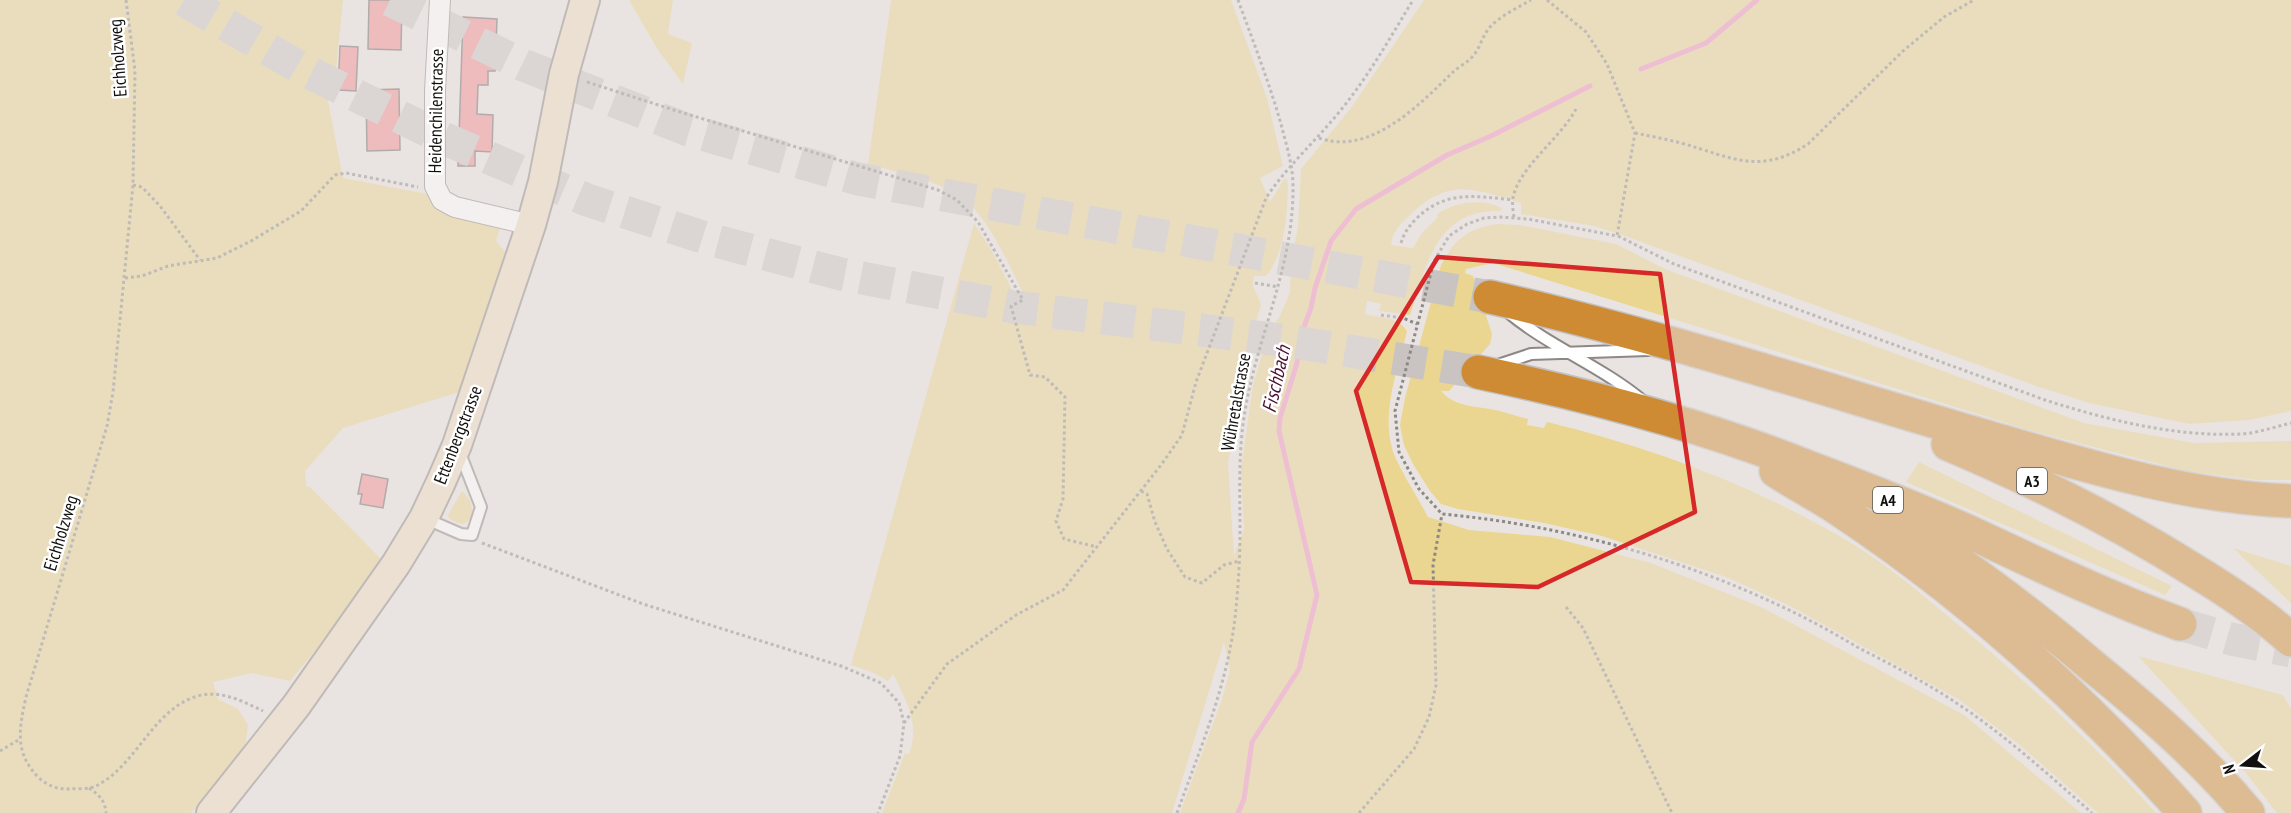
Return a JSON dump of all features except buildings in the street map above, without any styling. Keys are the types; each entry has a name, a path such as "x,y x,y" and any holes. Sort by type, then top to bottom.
{"highway":[{"name":"A3","path":"1490,297 1589,320 1686,347 2123,475 2204,492 2291,501"},
{"name":"A3","path":"1750,367 1917,430 2074,501 2154,545 2225,590 2291,640"},
{"path":"1478,372 1573,392 1664,418 1797,463 1906,527 1968,569 2049,629 2199,759 2248,813"},
{"path":"1716,435 1841,511 1898,551 1963,602 2022,650 2103,725 2185,813"},
{"name":"A4","path":"1797,463 1979,537 2091,589 2180,624"}],"street":[{"name":"Heidenchilenstrasse","path":"440,0 435,91 435,186 442,200 456,207 531,225"},
{"name":"Ettenbergstrasse","path":"211,813 282,725 396,564 423,518 457,445 531,225 543,182 564,74 585,0"}],"lane":[{"path":"1490,297 1531,331 1620,381 1664,418"},
{"path":"1478,372 1531,354 1686,347"},
{"path":"423,518 461,534 472,536 481,507 457,445"}],"path":[{"name":"Eichholzweg","path":"89,788 57,789 42,781 30,768 22,750 20,728 26,697 107,426 113,392 133,185 135,71 126,0"},
{"name":"Wühretalstrasse","path":"1177,813 1221,692 1234,619 1239,561 1238,472 1245,411 1255,360 1279,287 1290,236 1293,186 1291,165 1273,97 1238,0"},
{"path":"904,723 947,664 1016,615 1063,590 1126,512 1182,435 1196,382 1266,198 1278,179 1319,138 1351,98 1413,0"},
{"path":"1319,138 1344,142 1357,141 1391,124 1435,91 1454,71 1468,62 1490,27 1531,0"},
{"path":"1547,0 1586,33 1607,64 1635,133 1617,236"},
{"path":"1635,133 1678,142 1728,158 1749,162 1770,162 1791,155 1808,144 1903,51 1944,17 1974,0"},
{"path":"564,74 677,111 938,190 957,200 978,222 1023,300 1011,306 1029,375 1045,377 1065,397 1063,499 1056,521 1064,539 1097,547"},
{"path":"1514,218 1513,200 1518,182 1569,123 1576,109"},
{"path":"125,278 142,276 168,266 217,258 301,211 335,175 346,173 425,188 435,186"},
{"path":"133,185 142,187 160,206 201,261"},
{"path":"1401,243 1409,226 1425,210 1442,200 1467,195 1513,200"},
{"path":"2092,813 2016,746 1957,703 1791,611 1716,579 1660,559 1601,542 1544,528 1442,514 1419,489 1399,452 1395,411 1434,261 1449,236 1467,224 1484,218 1514,218 1617,236 1674,264 2045,400 2088,413 2132,424 2194,433 2241,434 2291,423"},
{"path":"1255,283 1279,287"},
{"path":"1381,315 1402,318 1418,324"},
{"path":"1141,491 1147,494 1155,522 1167,549 1185,577 1202,583 1224,565 1239,561"},
{"path":"1359,813 1414,749 1429,717 1436,685 1433,566 1442,514"},
{"path":"472,536 483,544 643,604 841,666 881,683 899,703 904,723 900,756 878,813"},
{"path":"1566,607 1583,628 1672,813"},
{"path":"89,788 96,786 122,765 171,710 185,701 203,695 225,695 263,711 282,725"},
{"path":"0,751 20,739"},
{"path":"89,788 105,804 106,813"}],"highlighted area":[{"path":"1438,257 1660,274 1695,512 1538,587 1411,582 1356,391"}],"shaded area":[{"path":"0,0 343,0 336,70 322,70 343,178 427,194 446,211 500,228 496,241 505,252 463,391 343,428 305,471 306,486 310,487 383,561 348,611 290,681 252,673 213,682 218,699 238,709 248,725 245,749 191,813 0,813"},
{"path":"629,0 673,0 668,34 692,43 683,84 658,50"},
{"path":"891,0 1231,0 1267,98 1283,166 1260,178 1270,202 1284,179 1287,179 1288,187 1286,222 1277,256 1266,276 1254,276 1253,286 1261,304 1244,365 1228,463 1234,556 1244,529 1241,470 1253,385 1268,334 1280,316 1290,292 1291,261 1298,227 1301,169 1351,108 1424,0 2291,0 2291,411 2249,420 2189,424 2089,403 2039,387 1625,236 1594,226 1521,214 1521,203 1490,194 1463,190 1450,191 1437,195 1410,215 1395,232 1391,245 1413,248 1422,233 1438,217 1437,214 1460,204 1477,202 1502,208 1500,211 1478,213 1461,220 1448,230 1437,244 1429,260 1410,315 1379,311 1381,304 1367,301 1365,314 1393,320 1407,331 1394,381 1389,432 1392,449 1399,465 1428,517 1469,530 1550,537 1651,563 1761,607 1964,715 2081,813 1180,813 1222,699 1230,670 1224,642 1172,813 882,813 905,753 909,754 912,743 912,722 907,703 893,674 888,681 851,665 974,223 992,251 1019,303 1026,299 987,226 967,202 955,193 934,183 868,164"},
{"path":"1496,224 1520,225 1616,244 1665,269 2084,423 2194,443 2291,441 2291,480 2257,480 2186,471 2036,432 1493,263 1466,269 1465,273 1473,276 1492,334 1490,344 1449,391 1441,391 1446,396 1464,404 1528,419 1527,425 1544,428 1547,422 1621,442 1694,467 1766,498 1850,542 1912,586 2008,667 2084,738 2156,813 2098,813 2016,742 1958,699 1792,607 1726,577 1602,536 1441,504 1413,464 1404,445 1400,425 1405,398 1441,265 1457,242 1469,232"},
{"path":"1919,462 2172,586 2165,595 1906,482"},
{"path":"462,491 468,497 472,511 468,521 463,523 449,518 448,515"},
{"path":"2233,548 2291,566 2291,603"},
{"path":"2138,656 2283,695 2291,709 2291,813 2277,813 2245,772"}],"waterway":[{"name":"Fischbach","path":"1641,69 1706,43 1757,0"},
{"name":"Fischbach","path":"1238,813 1244,799 1252,742 1299,669 1317,595 1279,431 1280,418 1297,363 1301,335 1331,241 1356,209 1447,155 1491,136 1590,86"}],"tunnel":[{"path":"184,0 304,70 443,138 587,200 712,240 841,274 1014,307 1282,340 1478,372"},
{"path":"390,0 523,65 688,130 858,179 1490,297"},
{"path":"2180,624 2231,639 2291,651"}]}
